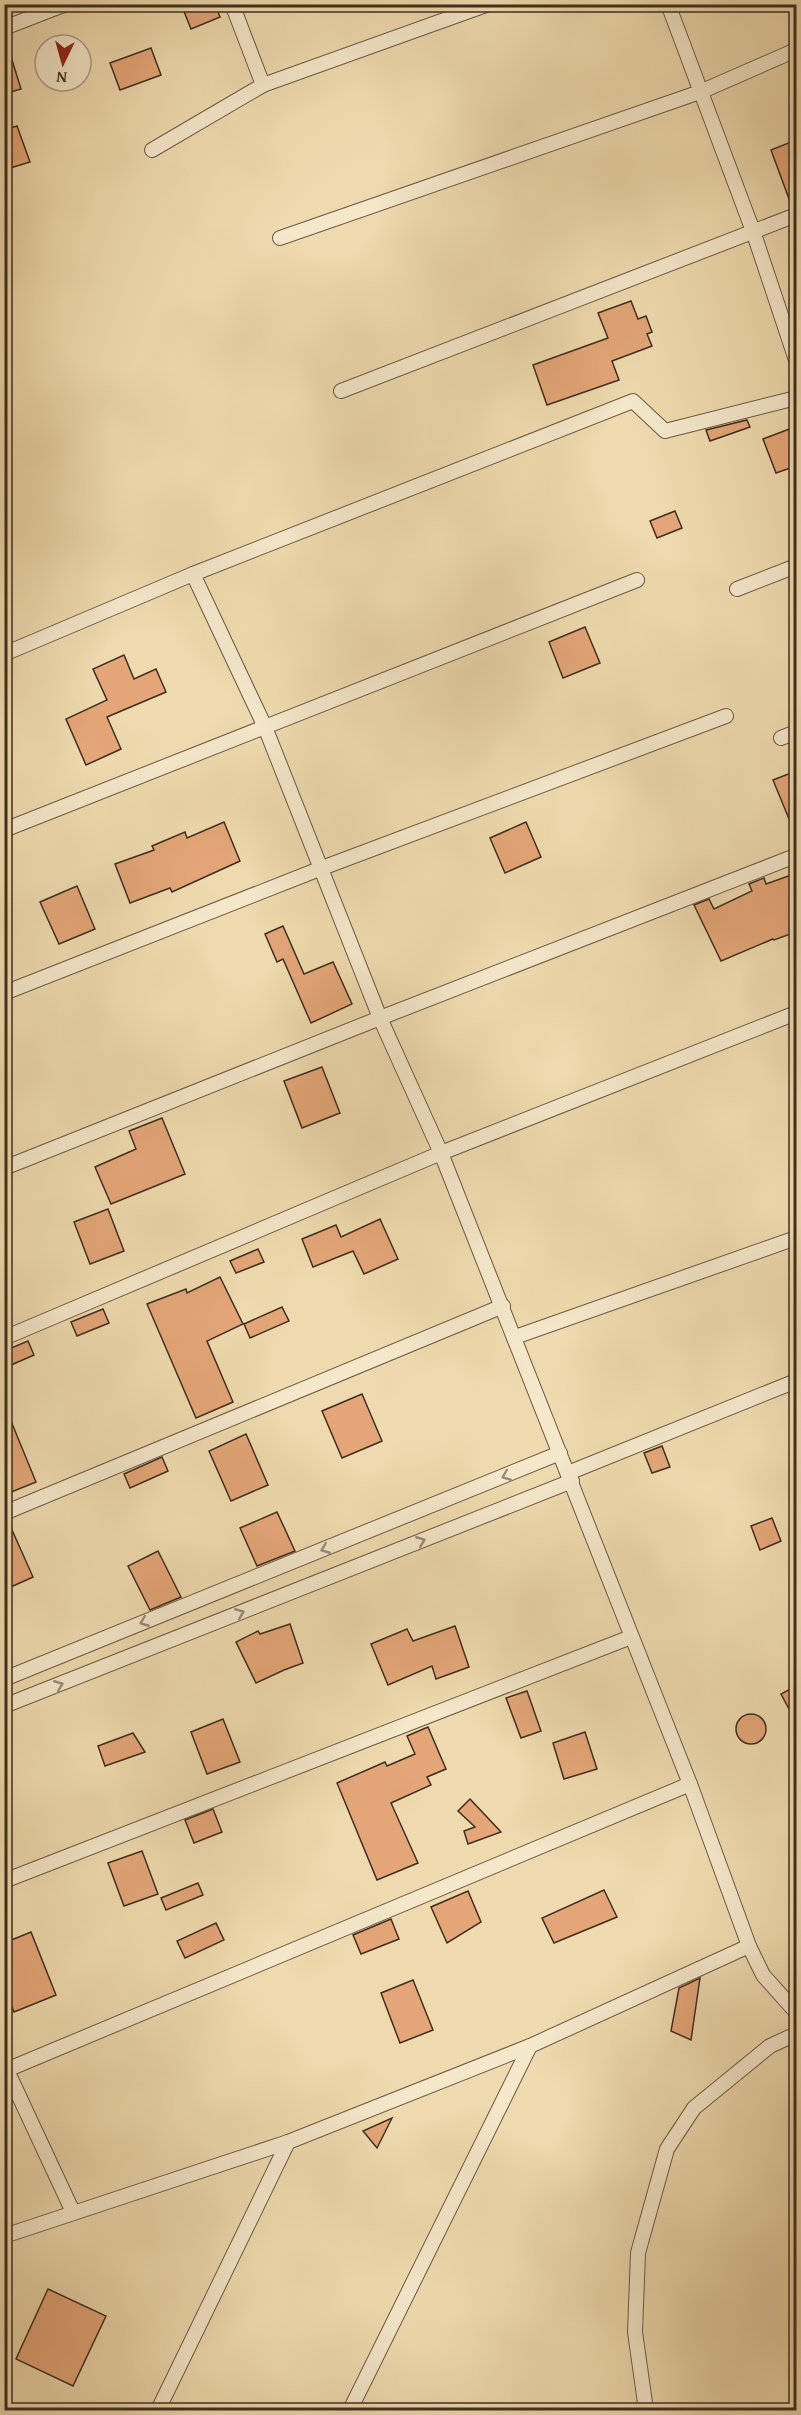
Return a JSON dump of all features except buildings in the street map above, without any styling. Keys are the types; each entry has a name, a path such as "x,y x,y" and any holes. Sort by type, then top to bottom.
{"street":[{"path":"4,28 66,4"},
{"path":"232,4 263,86"},
{"path":"152,150 263,86 489,4"},
{"path":"668,4 753,231 796,360"},
{"path":"280,238 700,92 796,50"},
{"path":"341,392 796,215"},
{"path":"4,654 193,574 633,401 665,431 796,398"},
{"path":"737,589 796,566"},
{"path":"193,574 265,727 380,1018 441,1153 690,1784 749,1946 763,1975 796,2012"},
{"path":"4,830 637,580"},
{"path":"4,993 322,868 726,716"},
{"path":"781,738 796,732"},
{"path":"4,1168 790,858"},
{"path":"4,1338 441,1153 796,1013"},
{"path":"515,1337 796,1238"},
{"path":"4,1513 503,1306"},
{"path":"4,1706 570,1477 796,1381"},
{"path":"4,1679 560,1454"},
{"path":"4,1881 631,1637"},
{"path":"73,2212 5,2069 690,1784"},
{"path":"4,2236 288,2142 530,2046 749,1946"},
{"path":"646,2410 635,2332 638,2253 667,2149 694,2108 770,2046 796,2034"},
{"path":"350,2410 530,2046"},
{"path":"158,2410 288,2142"}]}
